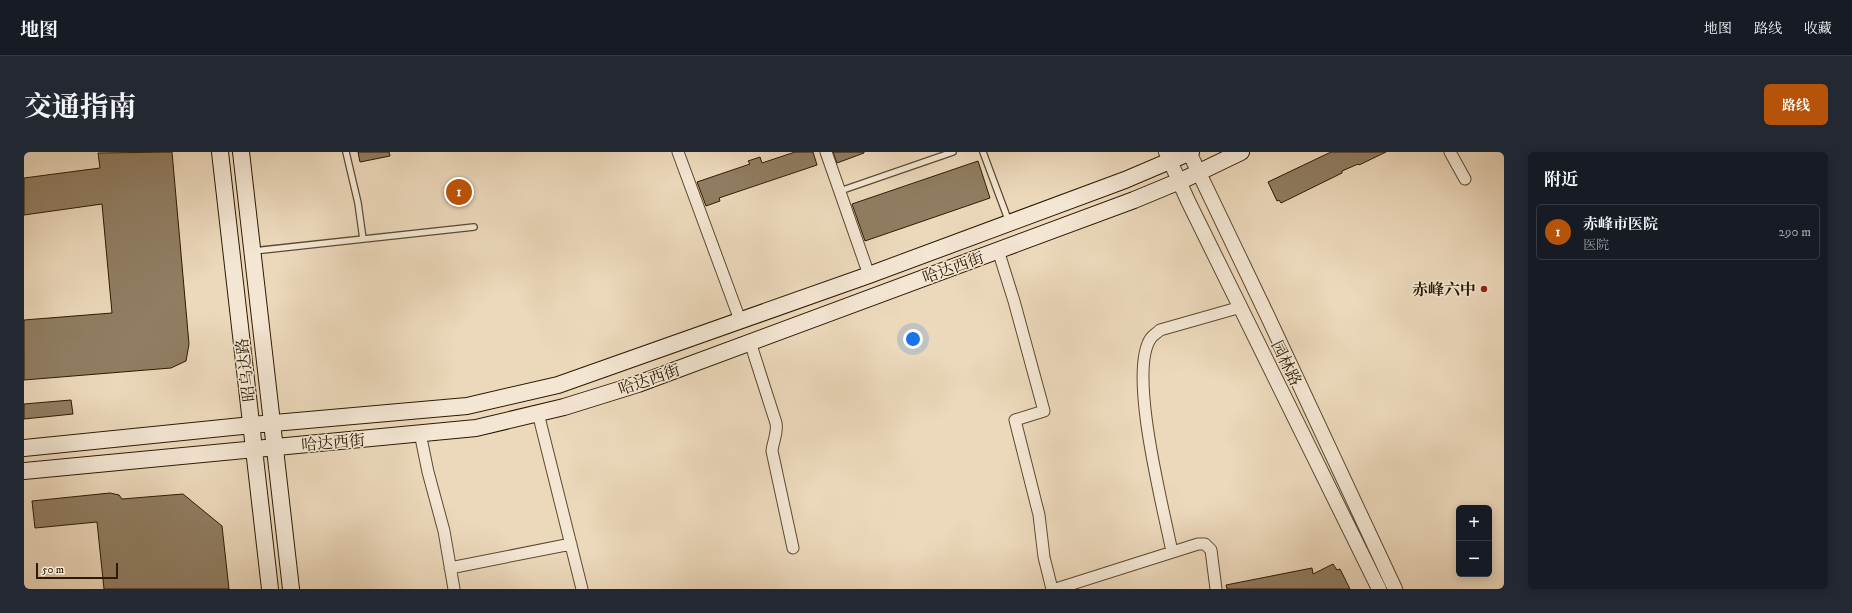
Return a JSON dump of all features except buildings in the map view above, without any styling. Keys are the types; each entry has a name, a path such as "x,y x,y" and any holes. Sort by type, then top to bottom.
{"main road":[{"name":"昭乌达路","path":"220,152 270,589"},
{"name":"昭乌达路","path":"241,152 291,589"},
{"name":"哈达西街","path":"24,448 272,423 467,406 558,384 869,275 1009,223 1168,157 1190,152"},
{"name":"哈达西街","path":"24,471 476,428 564,407 638,384 1179,182 1241,152"}],"street":[{"path":"678,152 740,320"},
{"path":"826,152 869,275"},
{"name":"园林路","path":"1190,152 1395,589"},
{"path":"1450,152 1465,179"},
{"name":"园林路","path":"1168,157 1379,589"},
{"path":"998,250 1014,301 1044,411 1015,420 1040,515 1044,558 1052,589"},
{"path":"1172,552 1147,426 1143,385 1144,356 1151,338 1160,330 1241,307"},
{"path":"750,342 778,431 773,440 772,451 793,548"},
{"path":"538,413 582,589"},
{"path":"420,433 428,472 444,531 454,589"},
{"path":"450,568 571,544"},
{"path":"1056,589 1198,544 1205,544 1211,550 1216,589"}],"lane":[{"path":"346,152 358,203 363,239"},
{"path":"840,191 954,152"},
{"path":"983,152 1009,223"},
{"path":"253,251 474,227"}],"place":[{"name":"赤峰市医院","path":"459,192"},
{"name":"赤峰六中","path":"1484,289"}]}
